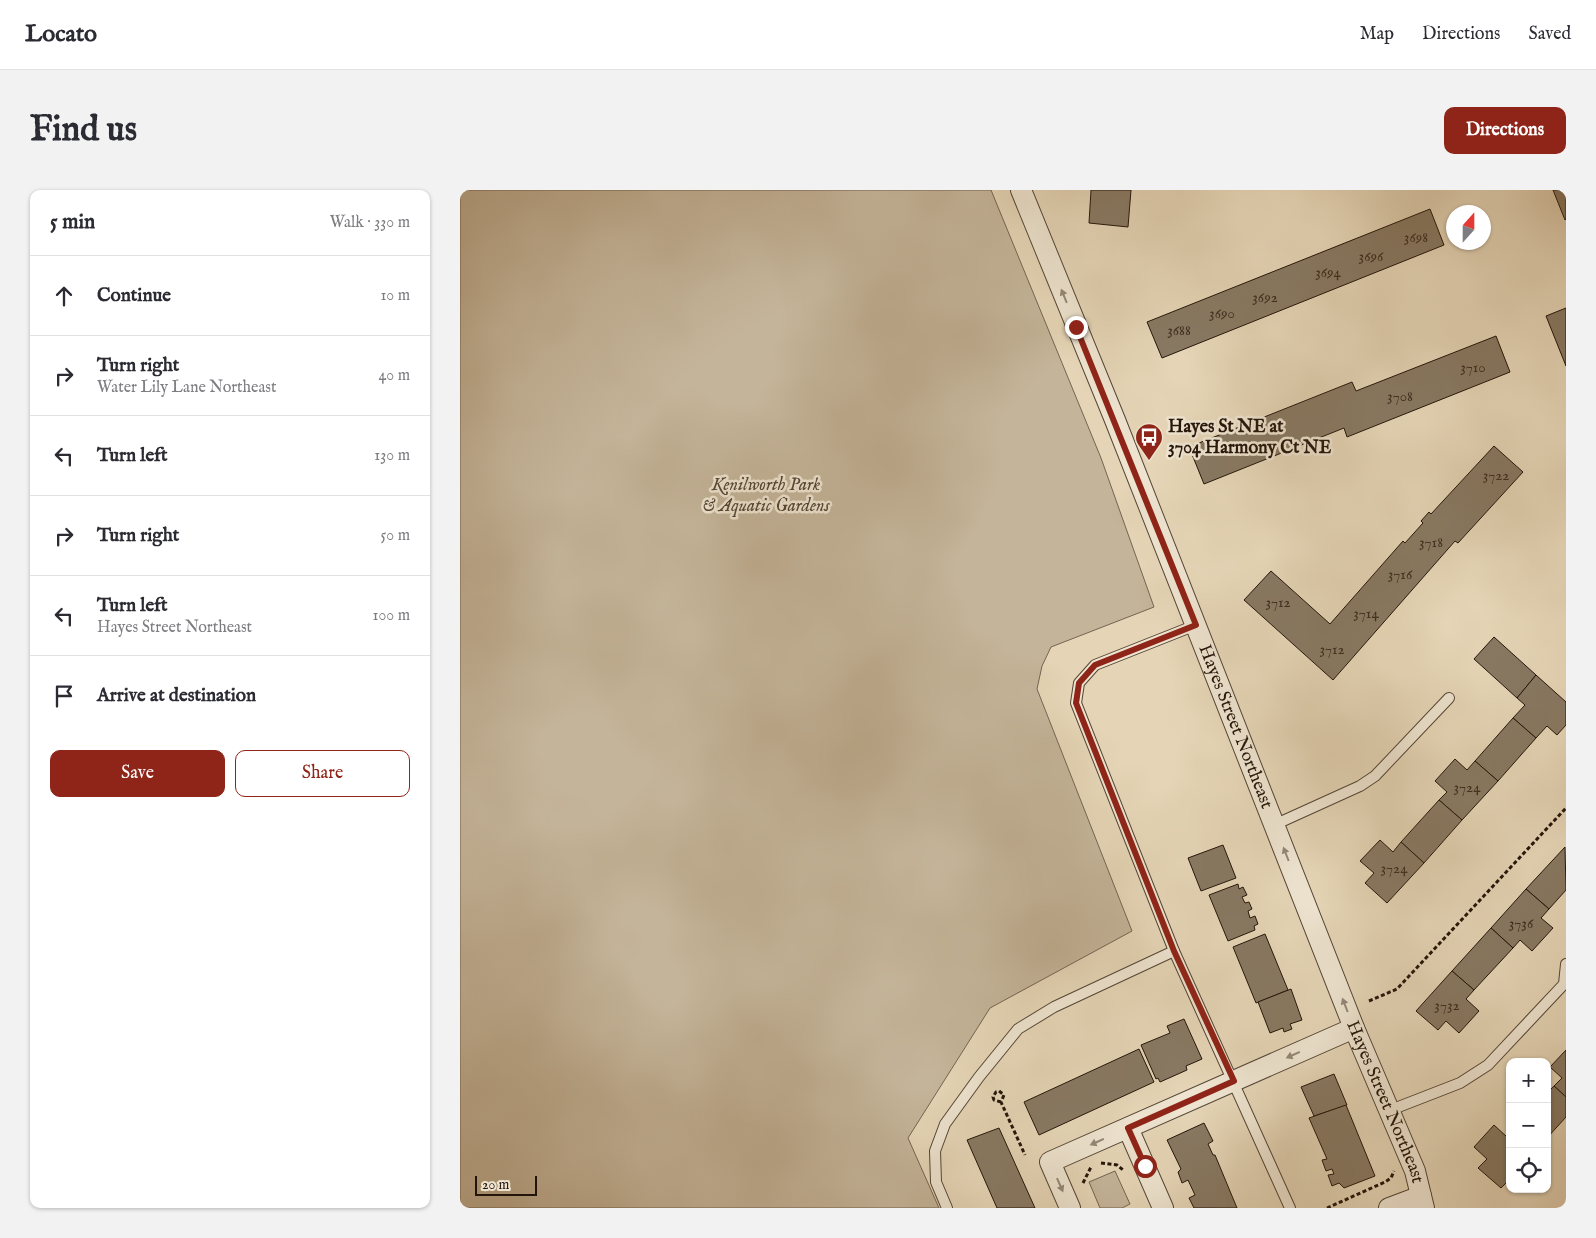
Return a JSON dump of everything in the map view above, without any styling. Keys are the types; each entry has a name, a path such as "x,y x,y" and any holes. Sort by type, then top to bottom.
{"street":[{"name":"Hayes Street Northeast","path":"1021,190 1196,625 1354,1028 1415,1171 1422,1202"},
{"path":"1070,1208 1050,1162 1354,1028"},
{"path":"1128,1128 1164,1208"},
{"path":"1390,1208 1422,1202"}],"lane":[{"path":"1196,625 1095,665 1079,683 1076,692 1076,703 1174,951 1290,1208"},
{"path":"1274,825 1360,786 1375,776 1449,698"},
{"path":"947,1208 936,1182 935,1151 945,1124 979,1077 1018,1029 1054,1007 1174,951"},
{"path":"1388,1111 1460,1083 1488,1065 1564,984 1566,964"}],"path":[{"path":"1369,1001 1397,989 1566,808"},
{"path":"1001,1102 1025,1155"},
{"path":"1083,1180 1091,1167 1104,1162 1117,1165 1128,1175"},
{"path":"1327,1208 1385,1182 1391,1178 1394,1170"}],"green space":[{"name":"Kenilworth Park & Aquatic Gardens","path":"460,190 991,190 1101,458 1154,607 1051,647 1042,666 1037,689 1132,931 990,1008 908,1138 939,1208 460,1208"},
{"path":"1115,1171 1130,1204 1122,1208 1100,1208 1089,1182"}],"building":[{"path":"1091,190 1131,190 1128,227 1089,223"},
{"path":"1553,190 1566,190 1565,220"},
{"path":"1430,209 1444,245 1162,358 1147,322"},
{"path":"1566,308 1566,366 1546,316"},
{"path":"1496,336 1510,372 1347,437 1344,428 1204,484 1189,447 1352,382 1356,391"},
{"path":"1494,446 1523,472 1458,543 1455,541 1333,680 1244,600 1271,571 1330,624 1403,541 1405,543 1423,523 1421,521 1429,512 1431,514"},
{"path":"1494,637 1536,675 1517,698 1474,659"},
{"path":"1536,675 1566,702 1566,725 1557,735 1547,726 1536,738 1513,718 1525,705 1517,698"},
{"path":"1513,718 1536,738 1498,781 1475,761"},
{"path":"1455,759 1467,770 1475,761 1498,781 1462,820 1439,800 1447,792 1435,781"},
{"path":"1439,800 1462,820 1424,863 1401,842"},
{"path":"1380,840 1393,852 1401,842 1424,863 1387,903 1365,883 1374,873 1360,861"},
{"path":"1223,845 1236,878 1201,891 1188,858"},
{"path":"1565,847 1566,890 1549,909 1526,889"},
{"path":"1238,884 1239,889 1243,887 1247,895 1242,897 1245,903 1249,902 1252,909 1248,911 1250,918 1255,916 1258,924 1254,926 1255,930 1228,941 1209,895"},
{"path":"1526,889 1549,909 1541,918 1553,928 1532,951 1520,940 1513,948 1491,928"},
{"path":"1491,928 1513,948 1474,990 1452,971"},
{"path":"1265,934 1288,990 1256,1003 1233,947"},
{"path":"1452,971 1474,990 1466,999 1479,1011 1459,1033 1446,1021 1438,1030 1416,1011"},
{"path":"1291,989 1302,1020 1290,1024 1292,1029 1284,1032 1283,1028 1270,1033 1258,1002"},
{"path":"1184,1019 1202,1059 1186,1066 1187,1070 1160,1082 1158,1078 1156,1079 1141,1045 1170,1033 1167,1026"},
{"path":"1139,1049 1154,1082 1039,1135 1024,1102"},
{"path":"1566,1050 1566,1097 1554,1086 1562,1078 1551,1066"},
{"path":"1334,1074 1347,1105 1314,1116 1301,1087"},
{"path":"1554,1086 1566,1097 1566,1117 1551,1134 1551,1103 1551,1089"},
{"path":"1346,1105 1375,1176 1344,1188 1339,1183 1332,1186 1328,1175 1334,1174 1332,1169 1326,1171 1322,1160 1327,1159 1309,1118"},
{"path":"1204,1123 1213,1141 1208,1144 1213,1155 1215,1155 1237,1208 1194,1208 1189,1198 1195,1195 1188,1180 1182,1183 1178,1172 1181,1169 1167,1140"},
{"path":"1494,1125 1506,1136 1506,1183 1501,1188 1478,1168 1487,1159 1474,1147"},
{"path":"999,1128 1035,1208 997,1208 967,1140"}],"place":[{"name":"Hayes St NE at 3704 Harmony Ct NE","path":"1149,461"}],"route":[{"path":"1076,327 1196,625 1095,665 1079,683 1076,692 1076,703 1174,951 1234,1081 1128,1128 1145,1166"}]}
